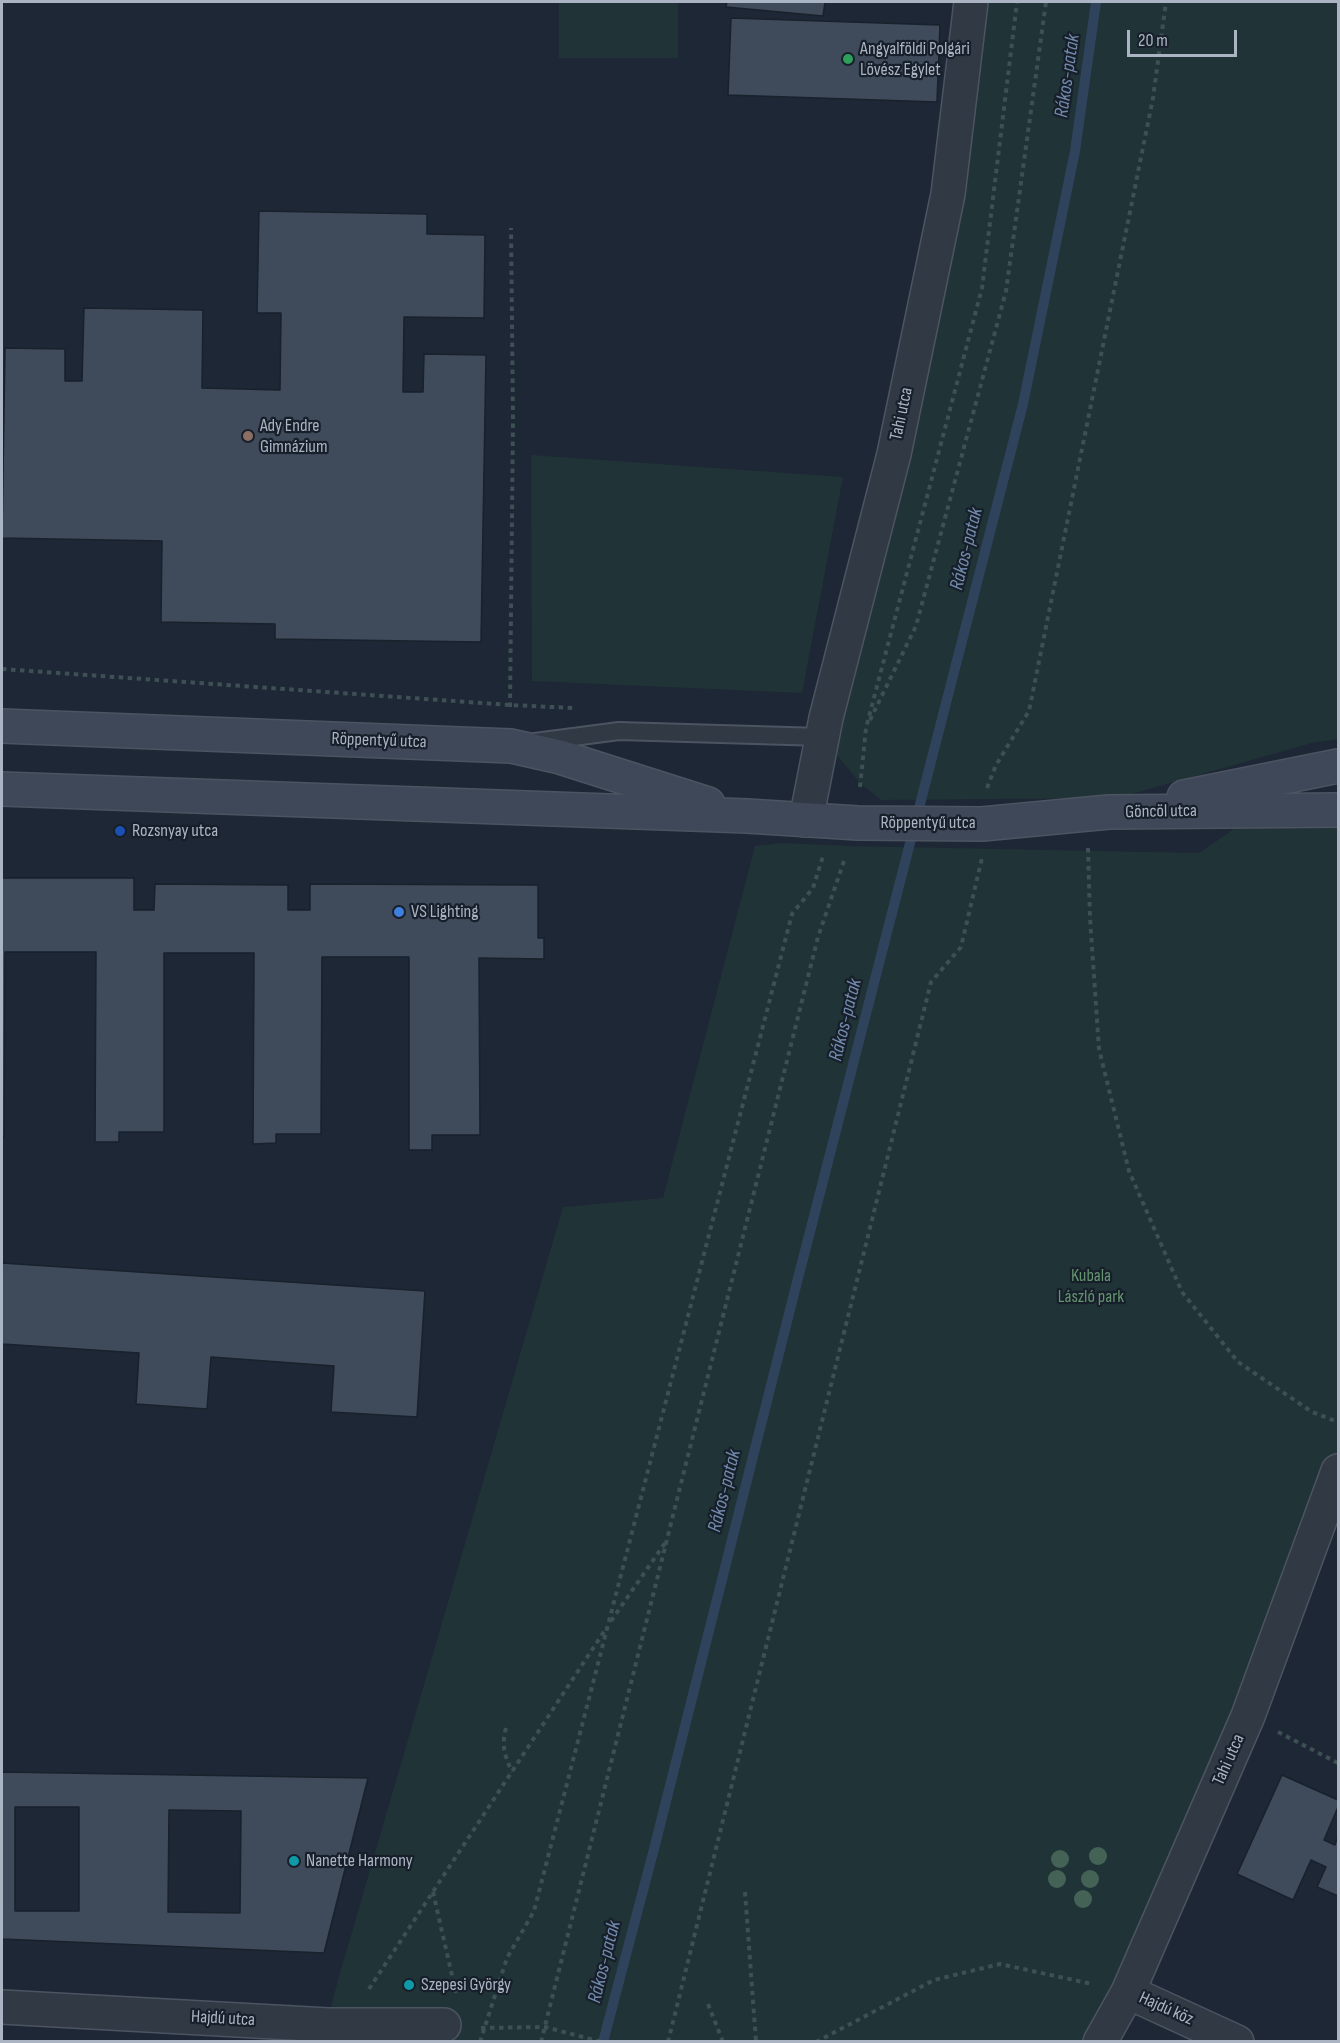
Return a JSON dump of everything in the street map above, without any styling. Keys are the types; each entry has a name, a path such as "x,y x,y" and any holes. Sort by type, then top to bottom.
{"street":[{"name":"Tahi utca","path":"806,820 824,727 894,454 948,194 971,2"},
{"name":"Röppentyű utca","path":"2,726 511,746 560,757 747,816"},
{"name":"Göncöl utca","path":"1098,813 1338,766"},
{"name":"Röppentyű utca","path":"2,789 747,816 806,820 854,835 1098,813"},
{"name":"Göncöl utca","path":"1098,813 1338,810"},
{"name":"Tahi utca","path":"1100,2042 1128,1992 1248,1716 1338,1471"},
{"name":"Hajdú köz","path":"1128,1992 1237,2042"},
{"name":"Hajdú utca","path":"2,2007 335,2030 451,2014"}],"lane":[{"path":"511,746 619,731 824,727"}],"path":[{"path":"541,2042 818,937 854,835 866,728 982,288 1017,2"},
{"path":"866,728 916,626 1006,291 1046,2"},
{"path":"668,2042 931,982 961,947 984,849 982,824 986,792 996,765 1029,711 1153,98 1166,2"},
{"path":"511,228 513,420 511,746"},
{"path":"2,669 580,708"},
{"path":"824,727 866,728"},
{"path":"1098,813 1090,918 1100,1049 1129,1171 1182,1292 1238,1362 1312,1412 1338,1422"},
{"path":"480,2042 507,1958 534,1911 792,914 813,888 822,857 854,835"},
{"path":"335,2030 433,1891 609,1623 667,1540"},
{"path":"568,1674 573,1678"},
{"path":"1248,1716 1338,1763"},
{"path":"506,1728 502,1740 503,1751 512,1772"},
{"path":"433,1891 451,2014"},
{"path":"745,1892 756,2042"},
{"path":"816,2042 934,1980 1000,1964 1128,1992"},
{"path":"708,2004 723,2042"},
{"path":"483,2028 544,2027 602,2042"}],"green space":[{"path":"559,2 678,2 678,58 559,58"},
{"path":"971,2 1338,2 1338,739 1312,743 1117,798 881,800 860,783 822,737"},
{"path":"531,455 843,477 802,693 532,681"},
{"name":"Kubala László park","path":"1338,810 1338,1471 1100,2041 322,2042 338,1980 563,1207 663,1198 755,846 783,843 1199,853 1260,811"}],"building":[{"path":"727,2 825,2 823,16 726,7"},
{"path":"731,18 940,25 937,102 728,95"},
{"path":"259,211 427,214 427,234 485,235 484,318 404,317 403,392 423,392 424,354 486,355 481,642 275,639 275,624 161,622 162,541 2,538 5,348 65,349 65,381 82,381 84,308 203,310 202,388 280,390 281,313 257,313"},
{"path":"2,878 134,878 134,910 154,910 155,884 288,885 288,910 310,910 310,884 538,885 538,938 544,938 544,959 479,958 480,1135 432,1135 432,1150 409,1150 409,957 322,957 321,1134 276,1134 276,1143 253,1144 254,953 164,953 164,1132 119,1132 119,1142 95,1142 96,952 5,952 4,1137 2,1136"},
{"path":"2,1263 425,1291 417,1417 331,1412 334,1366 211,1357 207,1409 136,1404 139,1353 2,1344"},
{"name":"Nanette Harmony","path":"2,1772 368,1778 324,1953 2,1939","holes":["15,1807 79,1807 79,1911 15,1911","169,1810 241,1811 240,1913 168,1912"]},
{"path":"1282,1775 1338,1800 1338,1807 1324,1840 1335,1845 1338,1836 1338,1896 1317,1887 1326,1867 1311,1860 1293,1900 1237,1874"}],"waterway":[{"name":"Rákos-patak","path":"603,2042 1023,404 1075,151 1096,2"}],"place":[{"name":"Angyalföldi Polgári Lövész Egylet","path":"848,59"},
{"name":"Ady Endre Gimnázium","path":"248,436"},
{"name":"Rozsnyay utca","path":"120,831"},
{"name":"VS Lighting","path":"399,912"},
{"name":"Nanette Harmony","path":"294,1861"},
{"name":"Szepesi György","path":"409,1985"}]}
